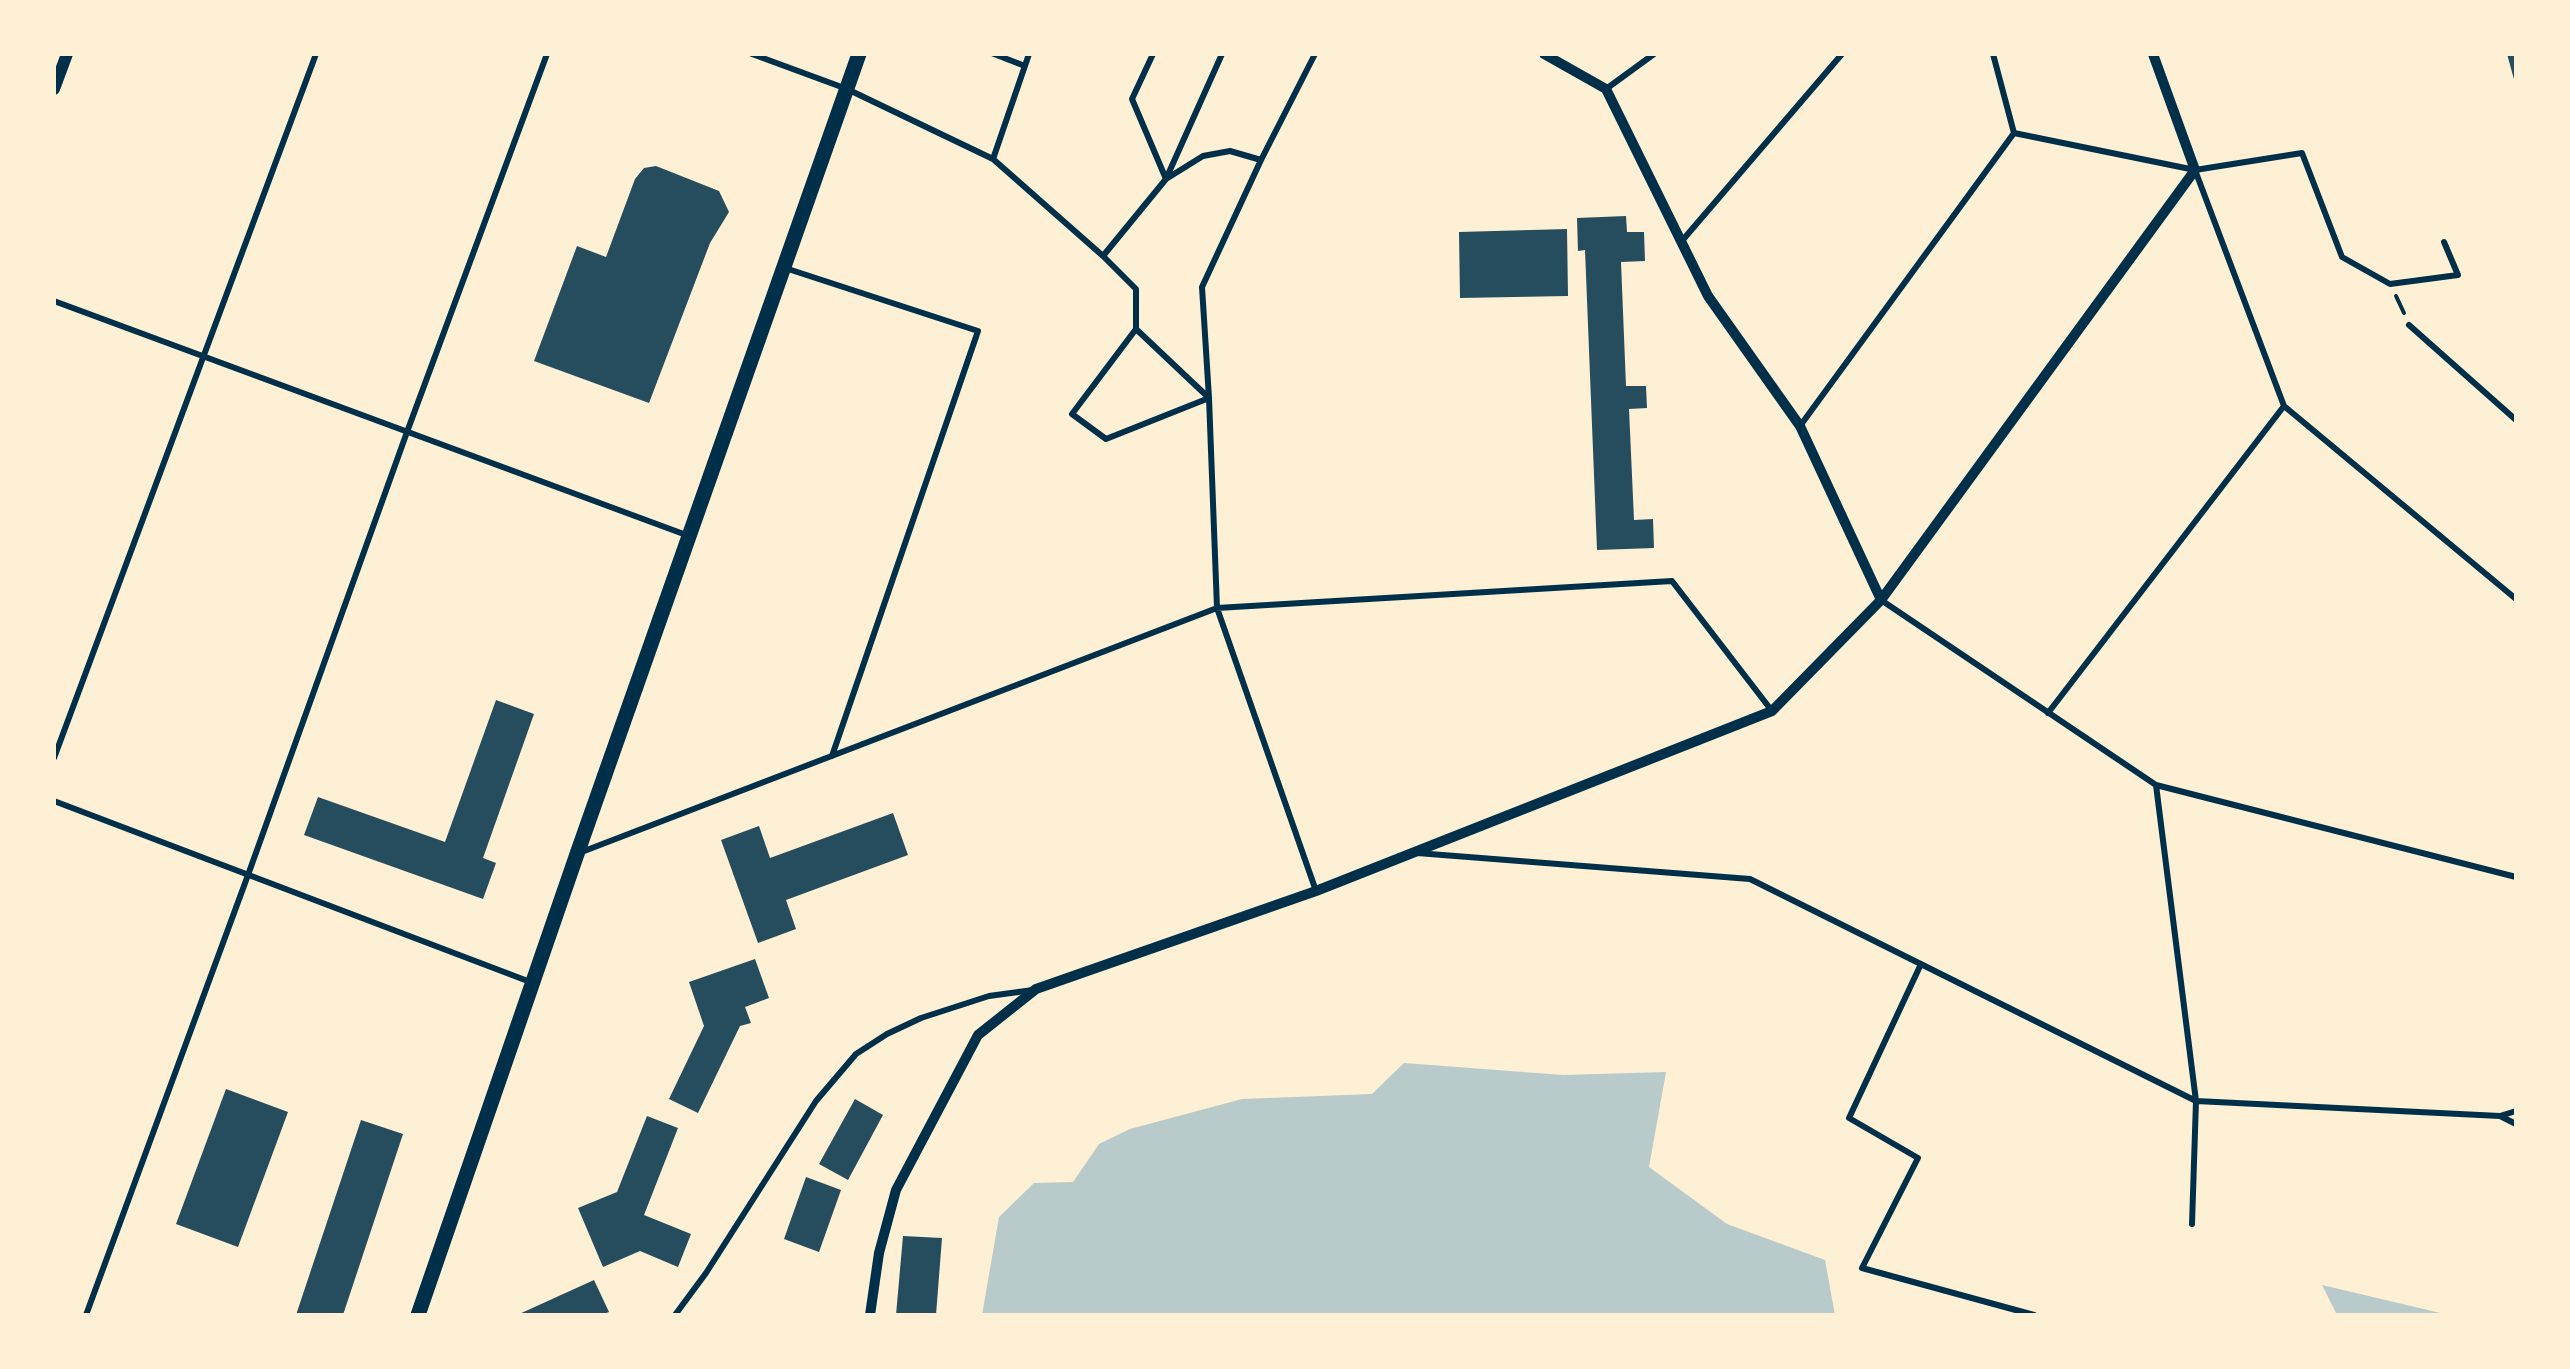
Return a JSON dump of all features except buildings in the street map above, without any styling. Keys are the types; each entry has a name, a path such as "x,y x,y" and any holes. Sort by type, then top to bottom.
{"main road":[{"path":"54,89 67,54"},
{"path":"418,1315 577,854 859,54"}],"street":[{"path":"54,758 316,54"},
{"path":"86,1315 547,54"},
{"path":"752,54 847,89 993,159 1103,256 1136,289 1136,329 1072,414 1106,439 1209,399"},
{"path":"994,54 1025,66"},
{"path":"993,159 1029,54"},
{"path":"1153,54 1132,99 1166,179"},
{"path":"1103,256 1166,179 1222,54"},
{"path":"1315,54 1261,160 1202,287 1217,608 1316,891"},
{"path":"1544,54 1606,89 1708,296 1800,426 1881,600 2156,785 2516,878"},
{"path":"1606,89 1654,54"},
{"path":"1681,242 1842,54"},
{"path":"1994,54 2014,133"},
{"path":"2153,54 2283,406 2516,599"},
{"path":"1800,426 2014,133"},
{"path":"2014,133 2195,170 2302,153 2342,257 2390,284 2458,275 2445,242"},
{"path":"1166,179 1203,156 1230,151 1261,160"},
{"path":"675,1315 706,1273 816,1101 856,1054 887,1034 921,1018 989,996 1036,990 1316,891 1772,711 1881,600 2195,170"},
{"path":"784,267 978,331 832,756"},
{"path":"54,301 690,536"},
{"path":"2409,325 2516,420"},
{"path":"1136,329 1209,399"},
{"path":"2048,713 2283,406"},
{"path":"577,854 1217,608 1672,581 1772,711"},
{"path":"2156,785 2196,1101 2192,1224"},
{"path":"54,801 533,983"},
{"path":"1413,853 1750,879 2196,1101 2500,1116 2516,1111"},
{"path":"1921,964 1849,1118 1918,1158 1862,1268 2034,1315"},
{"path":"870,1315 879,1253 896,1190 978,1035 1036,990"},
{"path":"2500,1116 2516,1124"}],"path":[{"path":"2390,284 2409,325"}],"shaded area":[{"path":"1404,1063 1563,1075 1666,1072 1649,1167 1727,1224 1825,1260 1835,1315 982,1315 999,1217 1034,1183 1073,1182 1099,1144 1130,1129 1242,1099 1372,1094"},
{"path":"2322,1285 2449,1315 2337,1315"}]}
